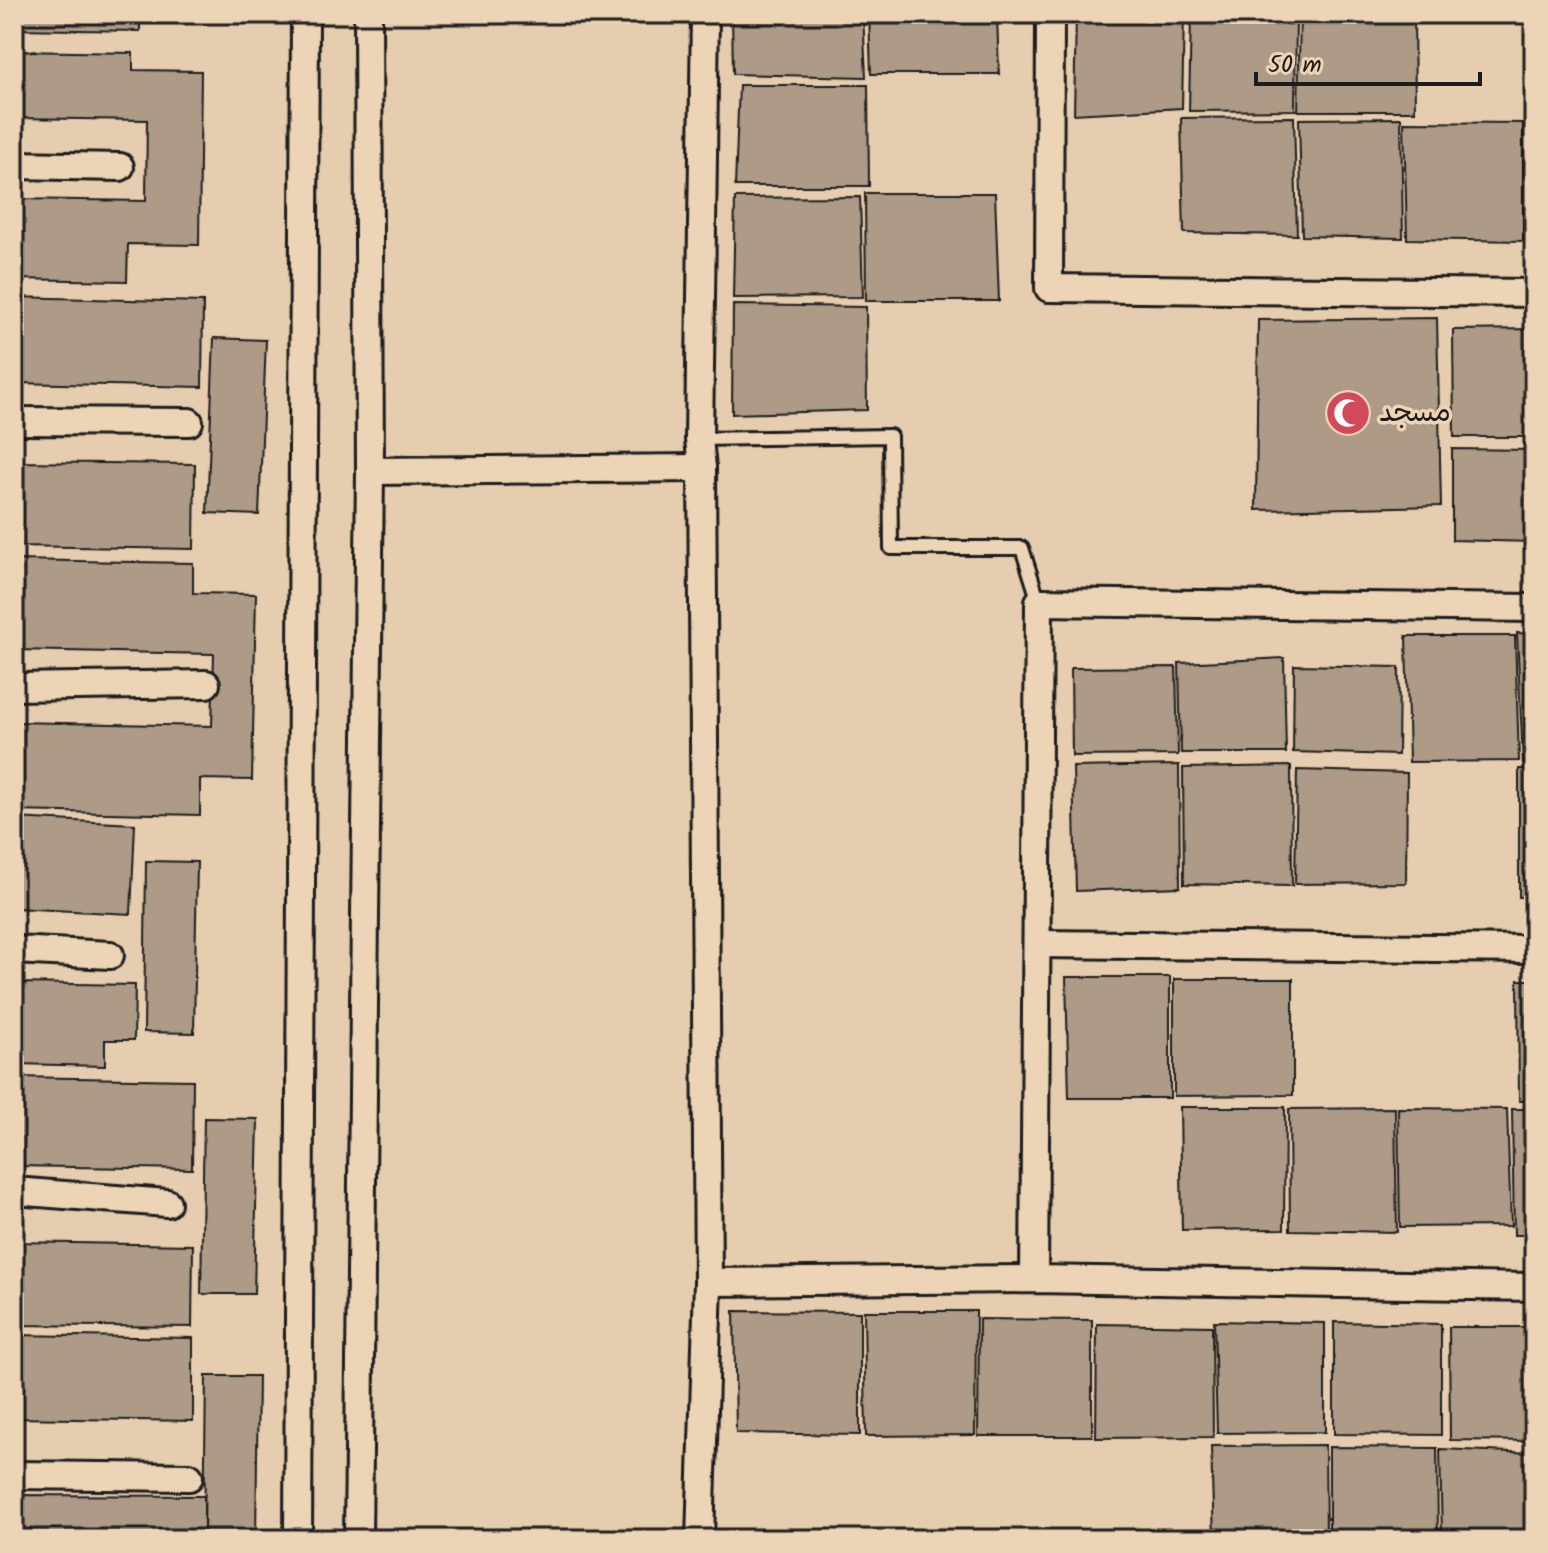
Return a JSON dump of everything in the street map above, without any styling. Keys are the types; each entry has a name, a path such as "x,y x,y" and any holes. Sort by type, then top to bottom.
{"street":[{"path":"298,1539 305,14"},
{"path":"358,1539 370,471 368,14"},
{"path":"700,1539 708,1282 702,468 699,439 705,14"},
{"path":"1050,14 1049,288 1534,293"},
{"path":"14,165 120,167"},
{"path":"14,421 189,422"},
{"path":"370,471 702,468"},
{"path":"1034,1279 1039,602 1534,608"},
{"path":"14,687 206,684"},
{"path":"1038,944 1534,949"},
{"path":"14,950 110,955"},
{"path":"14,1191 167,1203"},
{"path":"708,1282 1034,1279 1534,1287"},
{"path":"14,1475 189,1477"}],"lane":[{"path":"699,439 890,436 891,548 1022,548 1039,602"}],"building":[{"path":"14,14 140,14 140,31 14,29"},
{"path":"732,14 863,14 866,77 733,74"},
{"path":"869,14 997,14 999,74 871,74"},
{"path":"1076,14 1184,14 1182,108 1074,114"},
{"path":"1191,14 1296,14 1295,110 1189,111"},
{"path":"1300,14 1414,14 1415,111 1298,111"},
{"path":"14,51 133,53 133,70 201,71 199,245 128,244 127,281 14,279 14,199 146,201 147,120 14,118"},
{"path":"739,85 868,85 869,186 735,186"},
{"path":"1294,117 1297,235 1184,233 1181,118"},
{"path":"1401,118 1403,238 1302,236 1299,119"},
{"path":"1404,122 1523,123 1523,241 1407,239"},
{"path":"1533,126 1534,243 1529,243"},
{"path":"865,193 995,193 999,301 866,301"},
{"path":"860,197 863,297 733,298 735,198"},
{"path":"14,297 203,302 202,387 14,383"},
{"path":"733,305 866,307 867,410 732,414"},
{"name":"مسجد","path":"1437,318 1441,506 1256,510 1258,320"},
{"path":"1534,329 1534,437 1454,437 1453,330"},
{"path":"214,338 266,340 259,515 207,513"},
{"path":"1452,449 1534,450 1534,542 1452,540"},
{"path":"14,462 195,464 194,549 14,546"},
{"path":"14,560 193,563 193,593 256,594 252,780 200,779 200,815 14,811 14,722 212,726 214,654 14,650"},
{"path":"1517,633 1534,634 1534,762 1523,763"},
{"path":"1406,636 1515,636 1519,761 1409,762"},
{"path":"1284,658 1286,753 1181,753 1179,663"},
{"path":"1294,665 1399,667 1398,755 1293,752"},
{"path":"1176,667 1178,755 1072,756 1071,668"},
{"path":"1179,765 1180,887 1076,891 1073,767"},
{"path":"1291,766 1292,886 1184,884 1183,768"},
{"path":"1519,769 1534,769 1534,897 1519,897"},
{"path":"1297,770 1407,773 1406,883 1295,884"},
{"path":"14,818 135,824 131,914 14,908"},
{"path":"146,861 197,862 194,1033 144,1032"},
{"path":"1066,977 1170,977 1170,1098 1069,1098"},
{"path":"1174,979 1293,979 1293,1095 1174,1096"},
{"path":"1518,980 1534,980 1534,1101 1519,1101"},
{"path":"14,983 135,985 134,1040 105,1040 105,1066 14,1064"},
{"path":"14,1077 193,1080 192,1169 14,1166"},
{"path":"1180,1107 1285,1107 1284,1229 1182,1230"},
{"path":"1395,1108 1397,1232 1290,1230 1289,1109"},
{"path":"1398,1108 1507,1109 1511,1226 1400,1227"},
{"path":"1512,1109 1534,1109 1534,1235 1514,1235"},
{"path":"204,1118 258,1119 254,1294 201,1294"},
{"path":"14,1242 193,1245 192,1327 14,1325"},
{"path":"734,1311 860,1312 860,1435 736,1433"},
{"path":"864,1311 976,1311 975,1435 866,1436"},
{"path":"979,1319 1092,1320 1092,1436 978,1436"},
{"path":"1214,1321 1325,1323 1325,1432 1217,1433"},
{"path":"1334,1322 1441,1324 1441,1435 1334,1434"},
{"path":"1097,1324 1212,1326 1213,1437 1096,1438"},
{"path":"1449,1327 1534,1327 1534,1441 1450,1440"},
{"path":"14,1335 193,1338 193,1421 14,1418"},
{"path":"206,1376 258,1376 256,1539 204,1539"},
{"path":"1325,1445 1326,1539 1214,1539 1211,1446"},
{"path":"1329,1447 1437,1448 1438,1539 1329,1539"},
{"path":"1440,1449 1534,1453 1534,1539 1442,1539"},
{"path":"14,1495 204,1496 204,1539 14,1539"}],"place":[{"name":"مسجد","path":"1348,413"}]}
